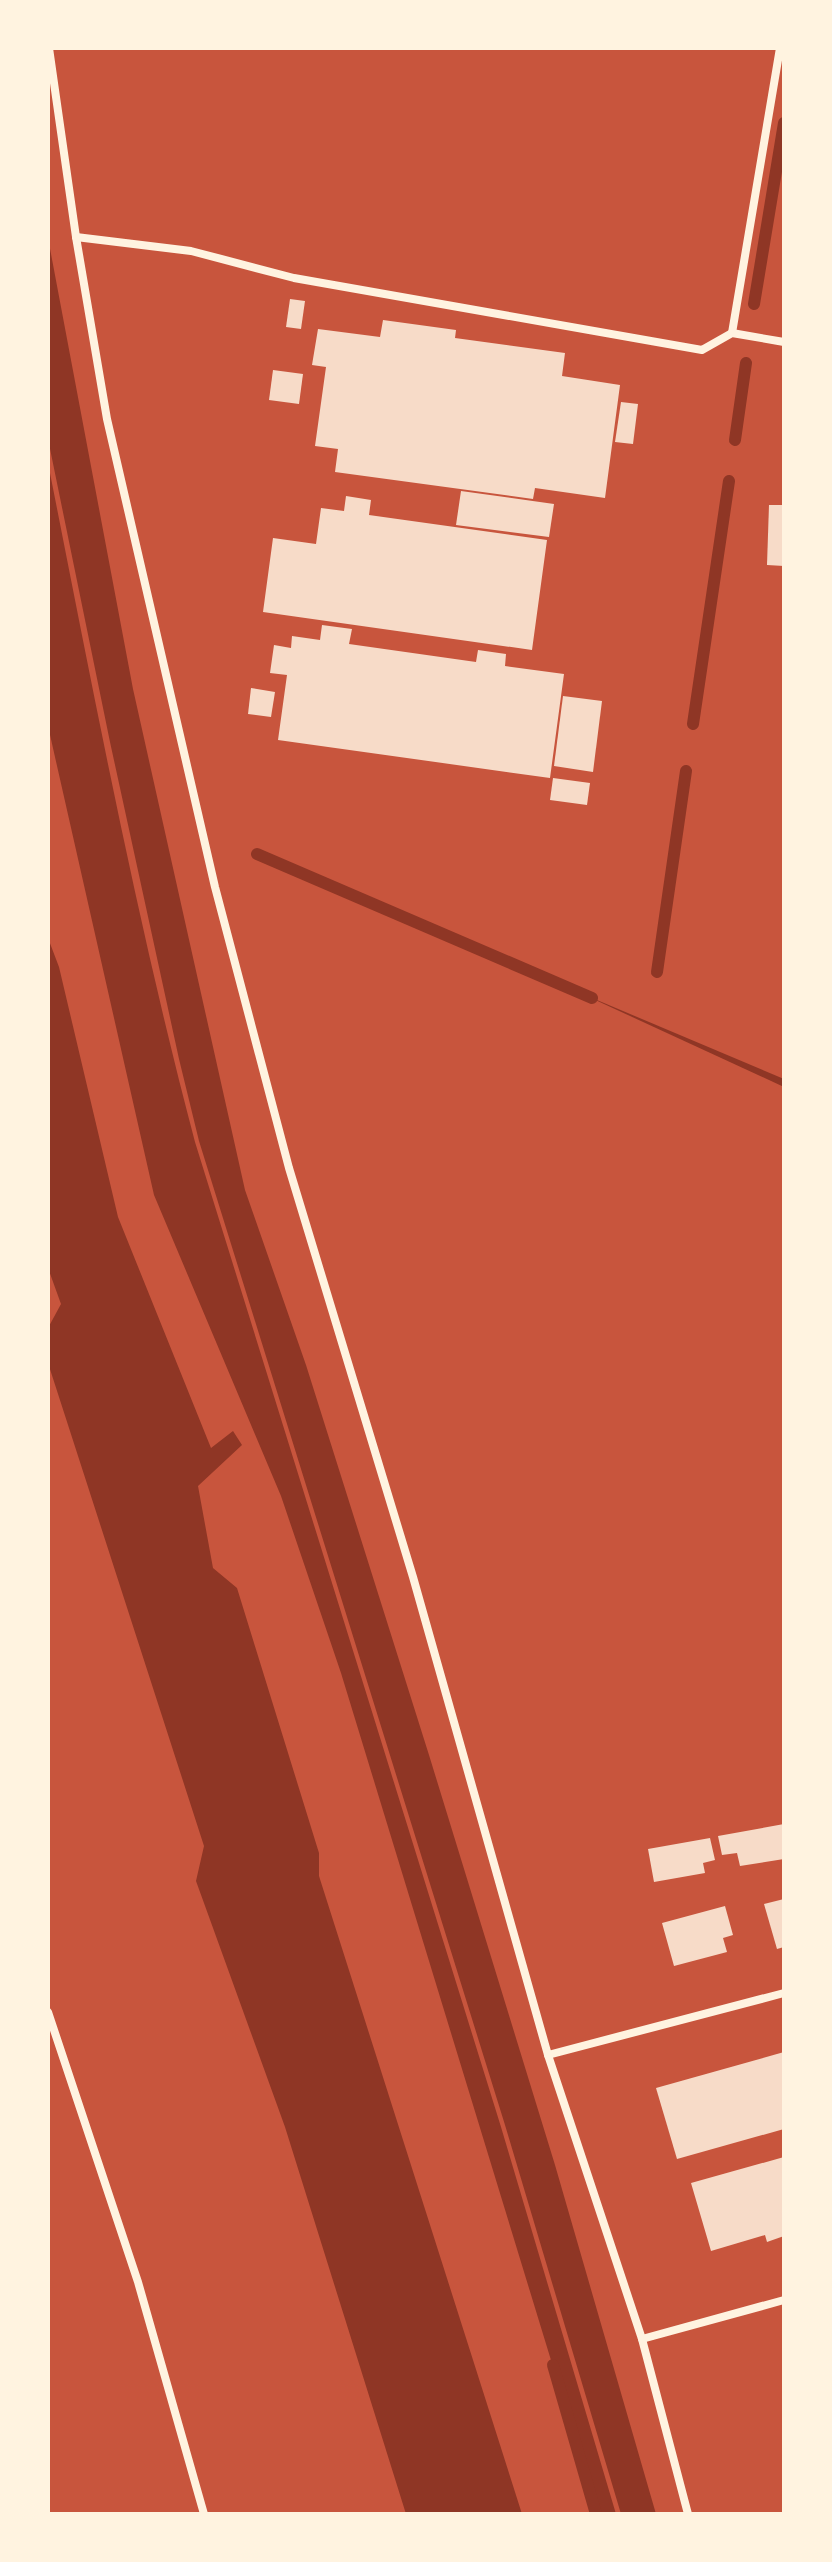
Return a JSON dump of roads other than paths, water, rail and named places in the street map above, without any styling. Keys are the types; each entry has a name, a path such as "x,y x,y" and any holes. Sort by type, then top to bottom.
{"street":[{"path":"49,48 76,237 107,419 215,887 289,1168 413,1577 548,2055 642,2339 688,2514"},
{"path":"732,333 780,48"},
{"path":"76,237 191,251 294,278 702,350 732,333 784,342"},
{"path":"548,2055 784,1993"},
{"path":"48,2012 138,2282 204,2514"},
{"path":"642,2339 784,2300"}],"waterway":[{"path":"754,304 784,123"},
{"path":"735,440 746,363"},
{"path":"693,724 729,481"},
{"path":"657,972 686,771"},
{"path":"257,854 592,998"},
{"path":"553,2365 596,2514"}]}
